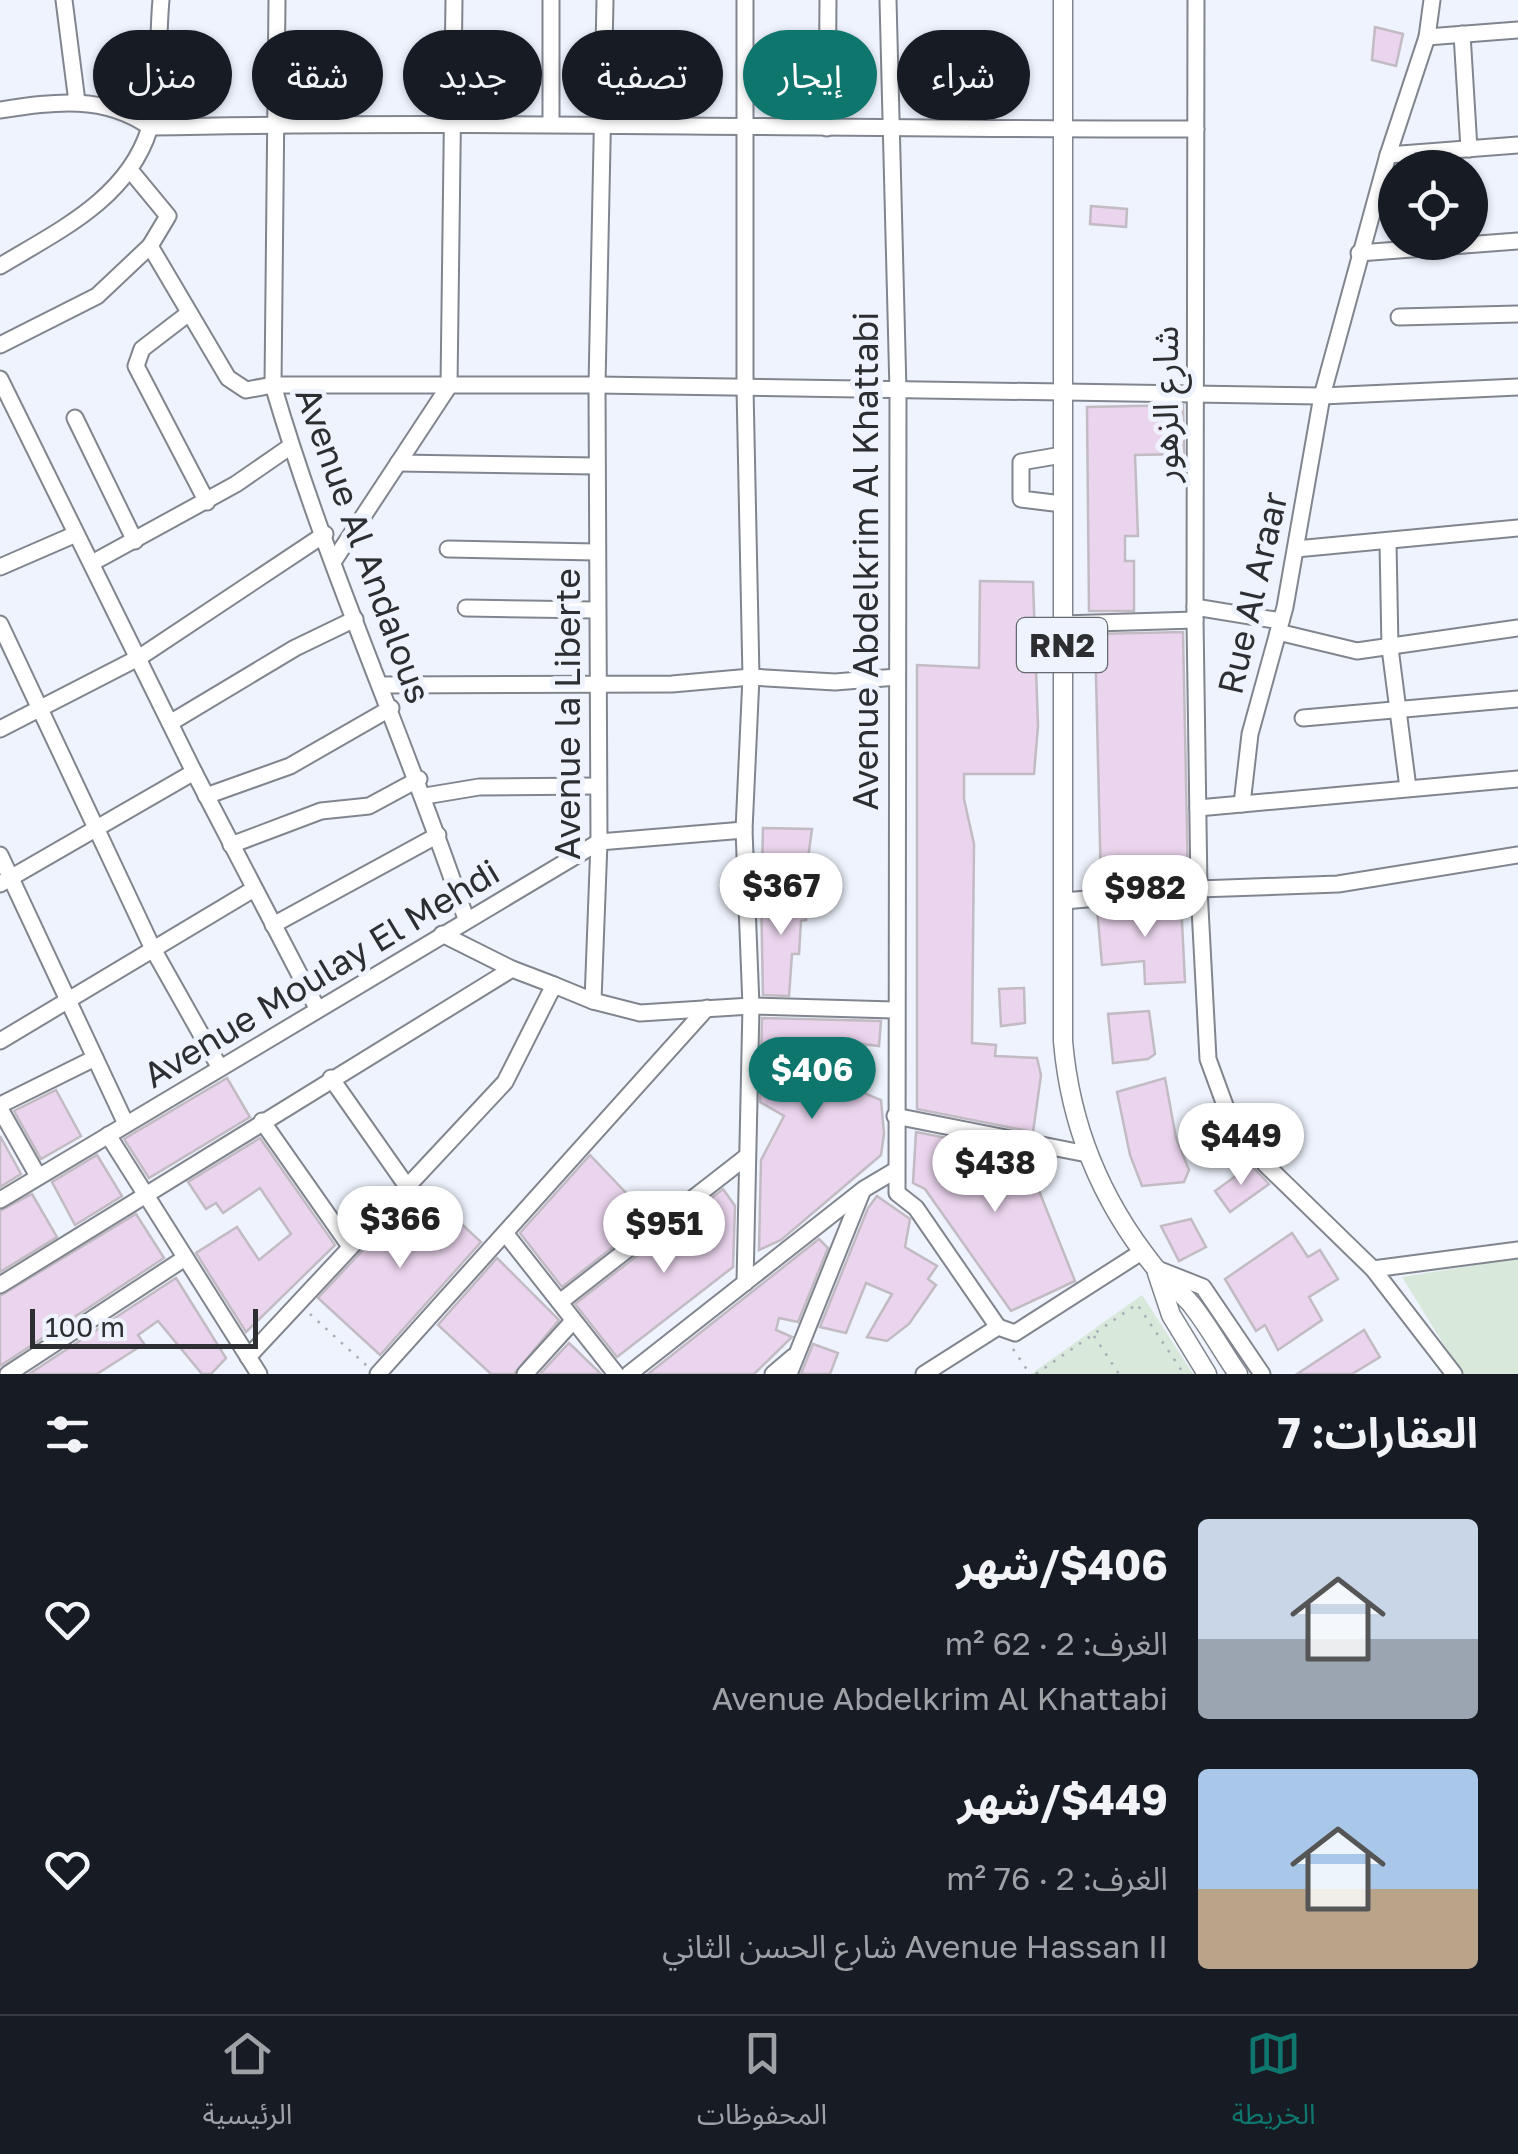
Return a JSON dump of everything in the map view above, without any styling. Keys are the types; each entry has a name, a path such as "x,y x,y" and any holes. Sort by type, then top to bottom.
{"main road":[{"name":"RN2","path":"1063,0 1062,624 1067,1085 1086,1154 1143,1251 1198,1313 1238,1374"},
{"name":"RN2","path":"1155,1268 1172,1314 1207,1374"}],"street":[{"path":"64,0 76,102"},
{"path":"0,266 110,195 130,170 150,127 161,0"},
{"name":"Avenue Al Andalous","path":"277,0 273,386 355,619 422,788 466,920"},
{"path":"335,560 449,386 454,0"},
{"path":"551,0 551,122"},
{"name":"Avenue la Liberte","path":"592,1001 598,842 597,385 605,0"},
{"path":"744,0 744,388 751,677 744,830 751,1006 746,1283"},
{"path":"826,128 828,0"},
{"name":"Avenue Abdelkrim Al Khattabi","path":"888,0 888,128 898,391 894,1010 897,1193 916,1208 998,1327"},
{"name":"شارع الزهور","path":"1196,0 1195,614 1200,888 1208,1059 1223,1104 1266,1164 1372,1268 1454,1374"},
{"name":"Rue Al Araar","path":"1390,150 1427,37 1432,0"},
{"path":"1427,37 1518,30"},
{"path":"1462,34 1470,149"},
{"path":"0,110 76,102 116,107 150,127 454,121 1064,132 1196,129"},
{"path":"1456,150 1518,145"},
{"path":"0,345 97,296 150,246 168,216 130,170"},
{"name":"Rue Al Araar","path":"1242,804 1250,734 1280,627 1322,396 1378,189"},
{"path":"1359,254 1518,241"},
{"path":"150,246 232,384 246,390 273,386 597,385 1322,396 1518,388"},
{"path":"189,312 145,346 136,366 207,502"},
{"path":"1399,317 1518,314"},
{"path":"0,380 206,796 317,1008"},
{"path":"0,424 18,416"},
{"path":"75,418 135,541"},
{"path":"92,563 207,502 291,446"},
{"path":"1062,455 1027,458 1021,462 1018,476 1021,499 1062,504"},
{"path":"398,463 597,466"},
{"path":"1296,549 1518,528"},
{"path":"0,567 76,534"},
{"path":"0,729 140,657 325,534"},
{"path":"1388,543 1390,648 1408,788"},
{"path":"448,550 596,552"},
{"path":"466,608 596,610"},
{"path":"1062,624 1195,614 1280,627 1357,651 1518,628"},
{"path":"170,723 295,648 355,619"},
{"path":"0,624 153,949 220,1068"},
{"path":"382,685 672,684 751,677 835,682 896,677"},
{"path":"1303,718 1518,698"},
{"path":"206,796 290,766 391,708"},
{"path":"5,881 194,772"},
{"path":"1198,808 1518,779"},
{"path":"231,845 321,811 369,806 422,788 598,786"},
{"name":"Avenue Moulay El Mehdi","path":"0,1200 598,842 744,830"},
{"path":"273,925 438,835"},
{"path":"0,855 5,881 126,1124"},
{"path":"1064,900 1200,888 1338,884 1518,855"},
{"path":"0,1040 68,1004 254,889"},
{"path":"442,934 554,986 640,1013 751,1006 894,1010"},
{"path":"0,1285 512,969"},
{"path":"248,1357 296,1301 505,1082 554,986"},
{"path":"377,1374 706,1008"},
{"path":"38,1176 0,1107 95,1058"},
{"path":"330,1078 406,1185"},
{"path":"895,1116 1086,1154"},
{"path":"262,1121 349,1245"},
{"path":"108,1135 259,1374"},
{"path":"560,1302 746,1158"},
{"path":"629,1374 864,1189 896,1170"},
{"path":"788,1374 864,1189"},
{"path":"505,1233 616,1374"},
{"path":"1372,1268 1518,1250"},
{"path":"924,1374 998,1327 1014,1333 1143,1251"},
{"path":"8,1374 185,1258"},
{"path":"1155,1268 1202,1287 1262,1374"},
{"path":"524,1374 572,1321"},
{"path":"773,1374 796,1354"}],"path":[{"path":"296,1301 377,1374"},
{"path":"1036,1374 1137,1304 1181,1373"},
{"path":"998,1327 1030,1374"},
{"path":"1093,1334 1120,1374"}],"green space":[{"path":"1518,1258 1518,1374 1462,1374 1402,1277"},
{"path":"1142,1295 1193,1374 1031,1374"}],"building":[{"path":"1375,27 1403,34 1396,66 1372,60"},
{"path":"1091,206 1127,209 1126,227 1090,224"},
{"path":"1183,405 1184,454 1135,455 1138,536 1125,536 1125,561 1134,561 1134,611 1089,611 1087,407"},
{"path":"980,581 1033,582 1038,726 1034,774 964,774 964,799 974,844 972,1043 996,1045 995,1056 1037,1058 1041,1075 1033,1132 917,1109 917,665 979,668"},
{"path":"1183,632 1188,879 1101,886 1095,634"},
{"path":"763,828 812,829 806,873 762,870"},
{"path":"807,890 799,954 792,954 789,996 763,995 761,893"},
{"path":"1181,902 1185,982 1145,984 1144,961 1102,965 1097,909"},
{"path":"1024,988 1025,1023 1001,1026 999,989"},
{"path":"1149,1011 1155,1054 1148,1059 1113,1063 1108,1014"},
{"path":"762,1018 881,1021 879,1046 846,1042 844,1058 835,1062 765,1056 842,1094 845,1085 881,1100 884,1134 881,1155 781,1240 759,1250 761,1160 784,1116 760,1102"},
{"path":"227,1078 250,1117 149,1178 124,1139"},
{"path":"1165,1078 1176,1138 1189,1170 1184,1182 1142,1186 1130,1155 1117,1092"},
{"path":"56,1090 81,1136 41,1159 14,1111"},
{"path":"916,1132 1024,1153 1075,1281 1011,1311 925,1189 913,1183"},
{"path":"0,1136 21,1174 0,1187"},
{"path":"260,1138 335,1245 246,1332 196,1253 237,1227 259,1260 291,1234 260,1188 223,1213 216,1203 206,1209 188,1182"},
{"path":"97,1155 122,1196 75,1225 52,1182"},
{"path":"590,1155 650,1218 562,1287 520,1233"},
{"path":"1251,1165 1269,1184 1230,1212 1215,1191"},
{"path":"422,1187 481,1242 380,1355 318,1298"},
{"path":"723,1189 735,1206 733,1267 617,1357 575,1304"},
{"path":"32,1194 57,1237 0,1272 0,1211"},
{"path":"877,1196 910,1219 905,1247 937,1266 928,1279 936,1285 909,1324 887,1341 867,1337 892,1294 866,1283 846,1333 820,1327 868,1208"},
{"path":"136,1214 164,1258 0,1366 0,1296"},
{"path":"1191,1219 1206,1247 1179,1261 1161,1226"},
{"path":"1292,1233 1308,1257 1320,1250 1338,1279 1309,1297 1322,1320 1278,1350 1265,1325 1256,1331 1225,1279"},
{"path":"819,1239 828,1248 798,1322 779,1318 776,1330 792,1337 754,1374 648,1374"},
{"path":"497,1258 559,1320 514,1374 491,1374 438,1325"},
{"path":"176,1278 226,1358 211,1374 202,1374 158,1321 138,1335 144,1344 97,1374 29,1374"},
{"path":"1364,1330 1380,1357 1352,1374 1297,1374"},
{"path":"569,1343 601,1374 540,1374"},
{"path":"813,1344 838,1353 830,1374 801,1374"}]}
